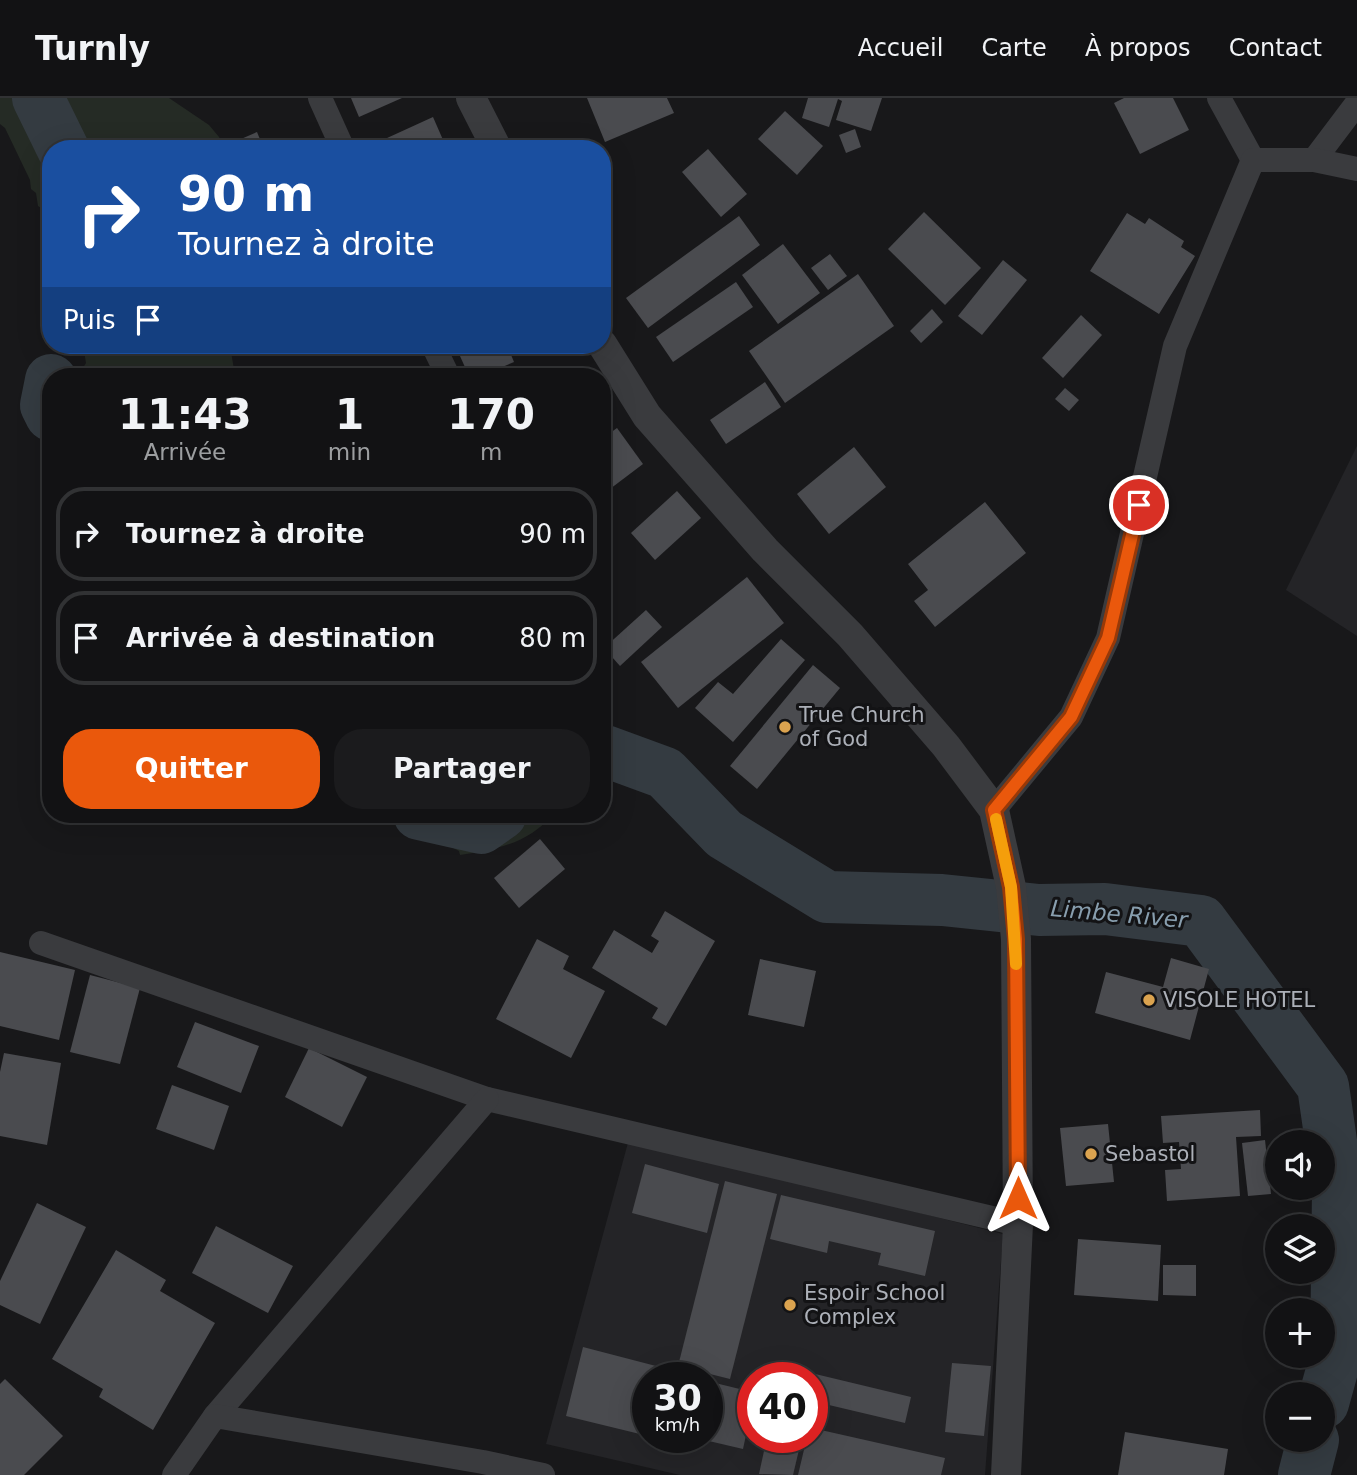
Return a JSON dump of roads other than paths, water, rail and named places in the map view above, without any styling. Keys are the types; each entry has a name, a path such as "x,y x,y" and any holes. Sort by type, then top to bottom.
{"street":[{"path":"320,98 339,140"},
{"path":"471,98 492,140"},
{"path":"1219,98 1254,160"},
{"path":"1314,160 1357,103"},
{"path":"1254,160 1314,160 1357,169"},
{"path":"994,810 1071,717 1108,638 1175,346 1254,160"},
{"path":"608,354 647,416 765,550 850,635 946,746 994,810 1011,887 1016,939 1018,1224 1006,1475"},
{"path":"41,943 487,1098 1018,1224"},
{"path":"174,1475 215,1416 487,1098"},
{"path":"215,1416 483,1462 543,1475"}],"waterway":[{"name":"Limbe River","path":"38,98 59,140"},
{"name":"Limbe River","path":"611,753 665,773 724,834 827,897 942,900 1039,910 1105,909 1201,921 1323,1086 1338,1190 1336,1356 1329,1382"},
{"name":"Limbe River","path":"459,823 481,828 488,823"},
{"name":"Limbe River","path":"1304,1475 1310,1452"}],"place":[{"name":"True Church of God","path":"785,727"},
{"name":"VISOLE HOTEL","path":"1149,1000"},
{"name":"Sebastol","path":"1091,1154"},
{"name":"Espoir School Complex","path":"790,1305"}]}
